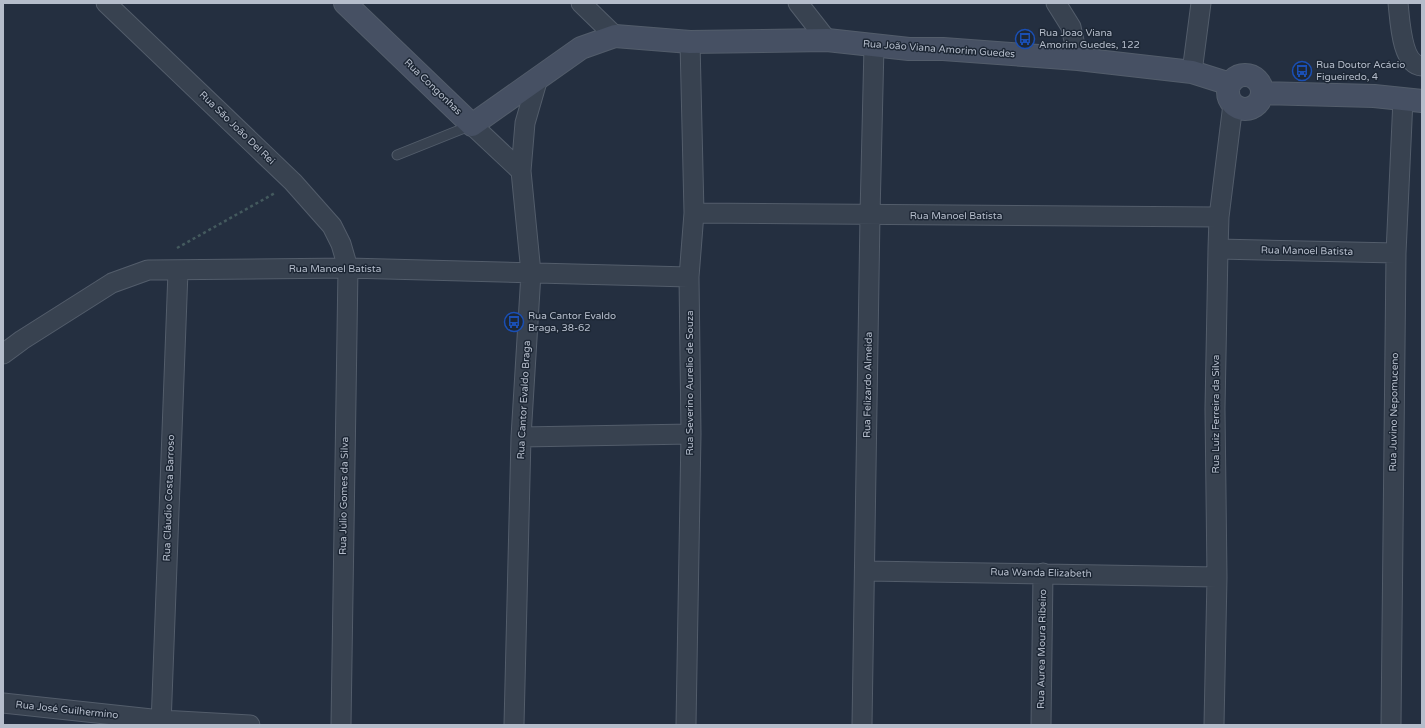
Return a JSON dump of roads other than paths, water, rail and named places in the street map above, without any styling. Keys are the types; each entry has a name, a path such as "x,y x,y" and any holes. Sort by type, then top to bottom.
{"street":[{"name":"Rua São João Del Rei","path":"106,3 294,182 332,226 341,244 348,268"},
{"name":"Rua Congonhas","path":"345,3 521,171"},
{"path":"581,3 615,36"},
{"path":"798,3 828,40"},
{"path":"1056,3 1071,27 1078,59"},
{"path":"1192,72 1201,3"},
{"path":"1398,3 1404,48 1407,56 1414,63 1422,66"},
{"name":"Rua João Viana Amorim Guedes","path":"472,125 581,48 615,36 690,42 828,40 909,49 942,48 1078,59 1192,72 1231,94"},
{"name":"Rua Severino Aurelio de Souza","path":"686,725 691,434 690,277 694,213 690,42"},
{"name":"Rua Felizardo Almeida","path":"862,725 866,571 870,215 874,46"},
{"path":"1231,94 1233,79 1238,76 1249,75 1258,82 1262,93 1374,96 1412,100"},
{"name":"Rua Cantor Evaldo Braga","path":"514,725 521,437 531,273 521,171 525,123 538,78"},
{"name":"Rua Luiz Ferreira da Silva","path":"1214,725 1217,577 1215,409 1218,249 1219,217 1231,94"},
{"name":"Rua Juvino Nepomuceno","path":"1392,725 1396,253 1412,100"},
{"name":"Rua Manoel Batista","path":"694,213 1219,217"},
{"name":"Rua Manoel Batista","path":"1218,249 1396,253"},
{"name":"Rua Manoel Batista","path":"3,354 22,340 112,283 148,270 178,271 348,268 690,277"},
{"name":"Rua Júlio Gomes da Silva","path":"341,725 348,268"},
{"name":"Rua Cláudio Costa Barroso","path":"161,722 178,271"},
{"path":"521,437 691,434"},
{"name":"Rua Wanda Elizabeth","path":"866,571 1217,577"},
{"name":"Rua Aurea Moura Ribeiro","path":"1041,725 1043,573"},
{"name":"Rua José Guilhermino","path":"3,703 161,722 250,725"}],"lane":[{"path":"396,155 472,125"}],"place":[{"name":"Rua Joao Viana Amorim Guedes, 122","path":"1025,39"},
{"name":"Rua Doutor Acácio Figueiredo, 4","path":"1302,71"},
{"name":"Rua Cantor Evaldo Braga, 38-62","path":"514,322"}]}
